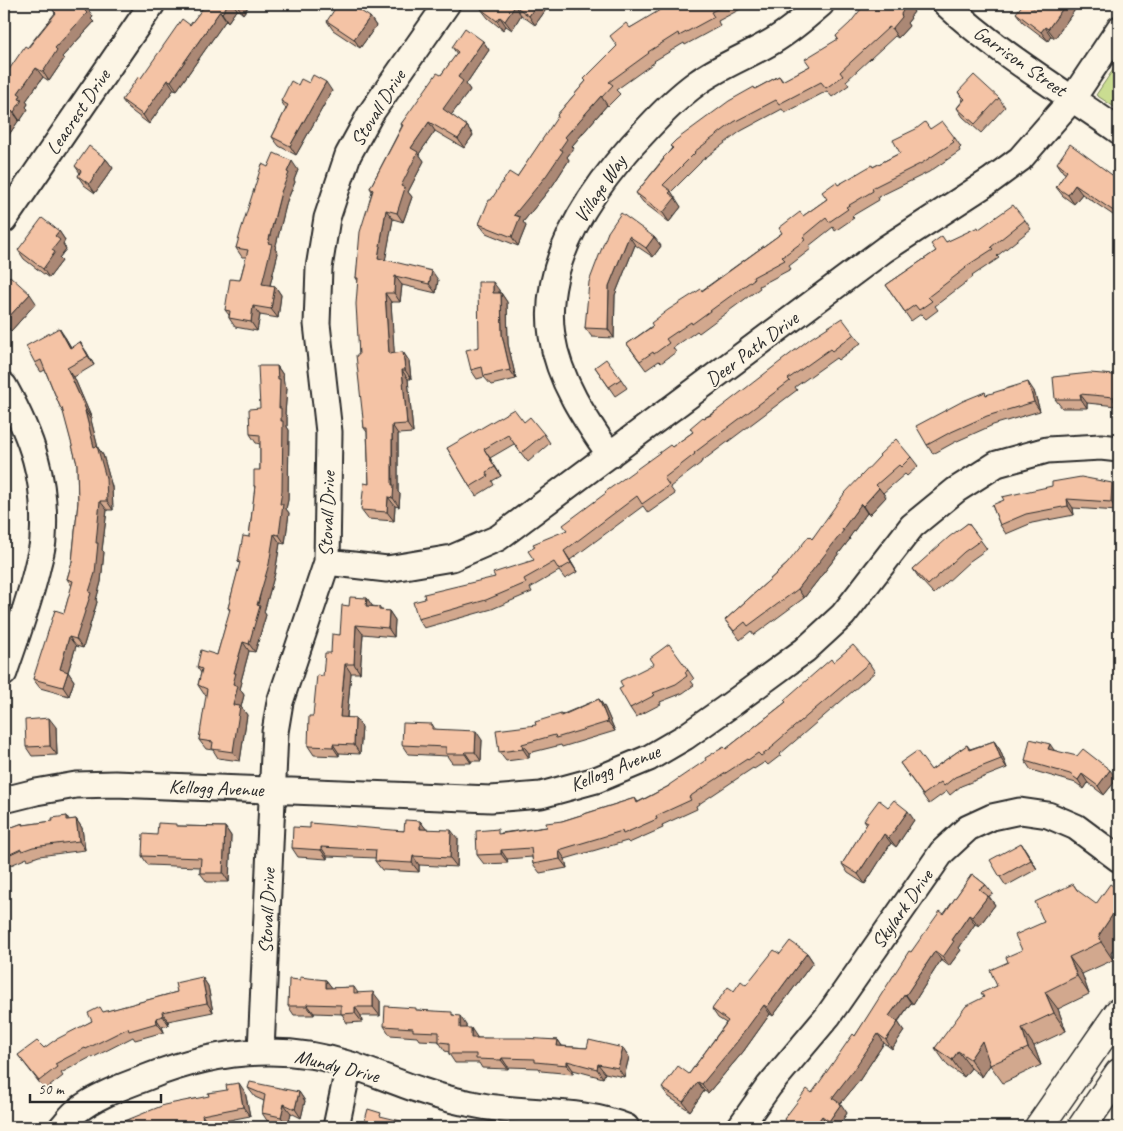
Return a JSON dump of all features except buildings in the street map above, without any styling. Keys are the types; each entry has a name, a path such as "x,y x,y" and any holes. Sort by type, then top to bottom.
{"main road":[{"path":"1038,1127 1119,1012"},
{"path":"1082,1127 1119,1074"}],"street":[{"name":"Leacrest Drive","path":"4,220 152,4"},
{"name":"Stovall Drive","path":"262,1051 275,732 280,702 327,562 329,432 317,324 318,268 327,218 348,155 367,121 447,4"},
{"name":"Village Way","path":"610,455 585,419 563,377 552,336 551,303 558,269 572,231 599,185 616,162 669,107 697,83 774,40 806,18 821,4"},
{"name":"Garrison Street","path":"946,4 992,44 1119,130"},
{"name":"Deer Path Drive","path":"327,562 387,569 452,558 498,538 885,249 990,182 1020,159 1073,98 1119,29"},
{"path":"4,386 19,413 36,455 43,495 44,540 32,590 4,673"},
{"name":"Kellogg Avenue","path":"4,800 76,785 115,784 491,800 541,795 596,780 649,758 685,737 805,650 843,615 912,526 956,490 998,464 1047,450 1101,447 1119,449"},
{"name":"Skylark Drive","path":"740,1127 769,1086 828,1016 942,852 968,828 992,817 1020,811 1048,815 1076,827 1119,859"},
{"name":"Mundy Drive","path":"62,1127 77,1111 112,1091 160,1071 215,1056 262,1051 309,1055 349,1065 460,1102 495,1108 580,1115 626,1127"},
{"path":"336,1127 349,1065"}],"green space":[{"path":"1119,61 1119,110 1096,95"}]}
